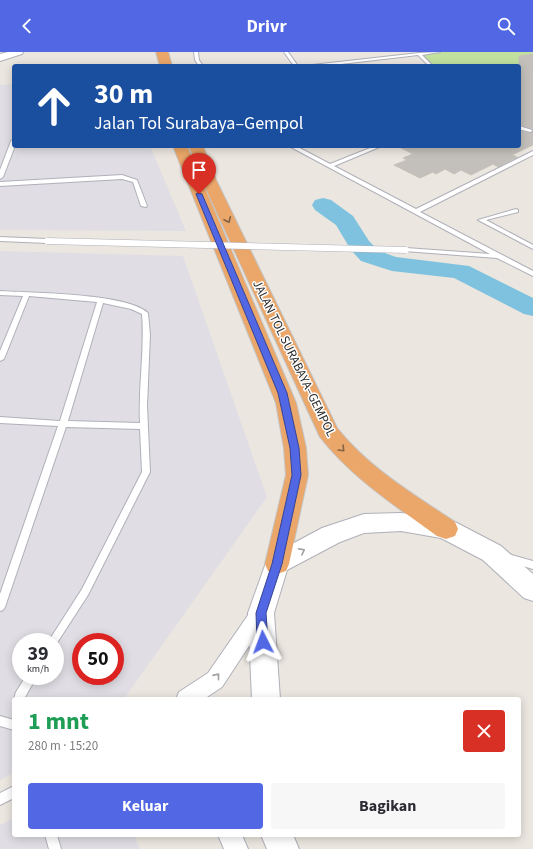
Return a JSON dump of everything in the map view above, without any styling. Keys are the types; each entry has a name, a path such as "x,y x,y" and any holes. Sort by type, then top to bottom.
{"highway":[{"path":"162,52 165,64"},
{"name":"JALAN TOL SURABAYA–GEMPOL","path":"181,148 286,403 295,448 296,475 277,564"},
{"name":"JALAN TOL SURABAYA–GEMPOL","path":"197,148 209,180 328,432 340,446 373,478 446,529"}],"main road":[{"path":"266,697 261,613 277,564 331,535 364,524 401,522 446,529 492,553 533,590"},
{"path":"278,837 283,849"}],"street":[{"path":"0,58 18,52"},
{"path":"189,697 215,680 261,613"},
{"path":"231,837 236,849"}],"lane":[{"path":"196,52 197,60 200,64"},
{"path":"286,52 295,64"},
{"path":"330,64 438,52"},
{"path":"419,54 429,64"},
{"path":"521,128 530,131"},
{"path":"0,177 12,146"},
{"path":"296,148 533,274"},
{"path":"331,166 374,148"},
{"path":"417,211 533,153"},
{"path":"0,184 122,177 135,181 144,206"},
{"path":"516,211 481,220 533,247"},
{"path":"0,239 406,250 498,256"},
{"path":"0,293 101,300 140,309 145,313 147,335 143,406 146,472 85,592 59,633"},
{"path":"0,359 27,294"},
{"path":"0,606 63,424 101,300"},
{"path":"0,420 63,424 144,426"},
{"path":"492,553 533,565"},
{"path":"20,697 26,685"},
{"path":"0,721 12,724"},
{"path":"0,799 12,793"},
{"path":"52,837 55,849"}],"shaded area":[{"path":"12,84 12,148 151,148 186,231 0,230 0,85"},
{"path":"0,251 183,256 267,497 125,697 12,697 12,774 0,780"},
{"path":"12,819 12,837 135,837 140,849 0,849 0,825"}],"green space":[{"path":"418,52 533,52 533,102 521,71 521,64 432,64"}],"building":[{"path":"533,54 533,129 521,126 521,64 519,64 519,56"},
{"path":"521,131 533,132 533,145 512,155 517,157 498,167 493,164 471,175 461,170 454,174 445,169 436,174 433,172 420,178 394,165 407,160 403,158 413,154 401,148 521,148"}],"waterway":[{"path":"323,205 345,221 360,245 370,256 392,264 460,271 533,308"}],"route":[{"path":"199,194 286,403 295,448 296,475 277,564 261,613 263,642"}]}
